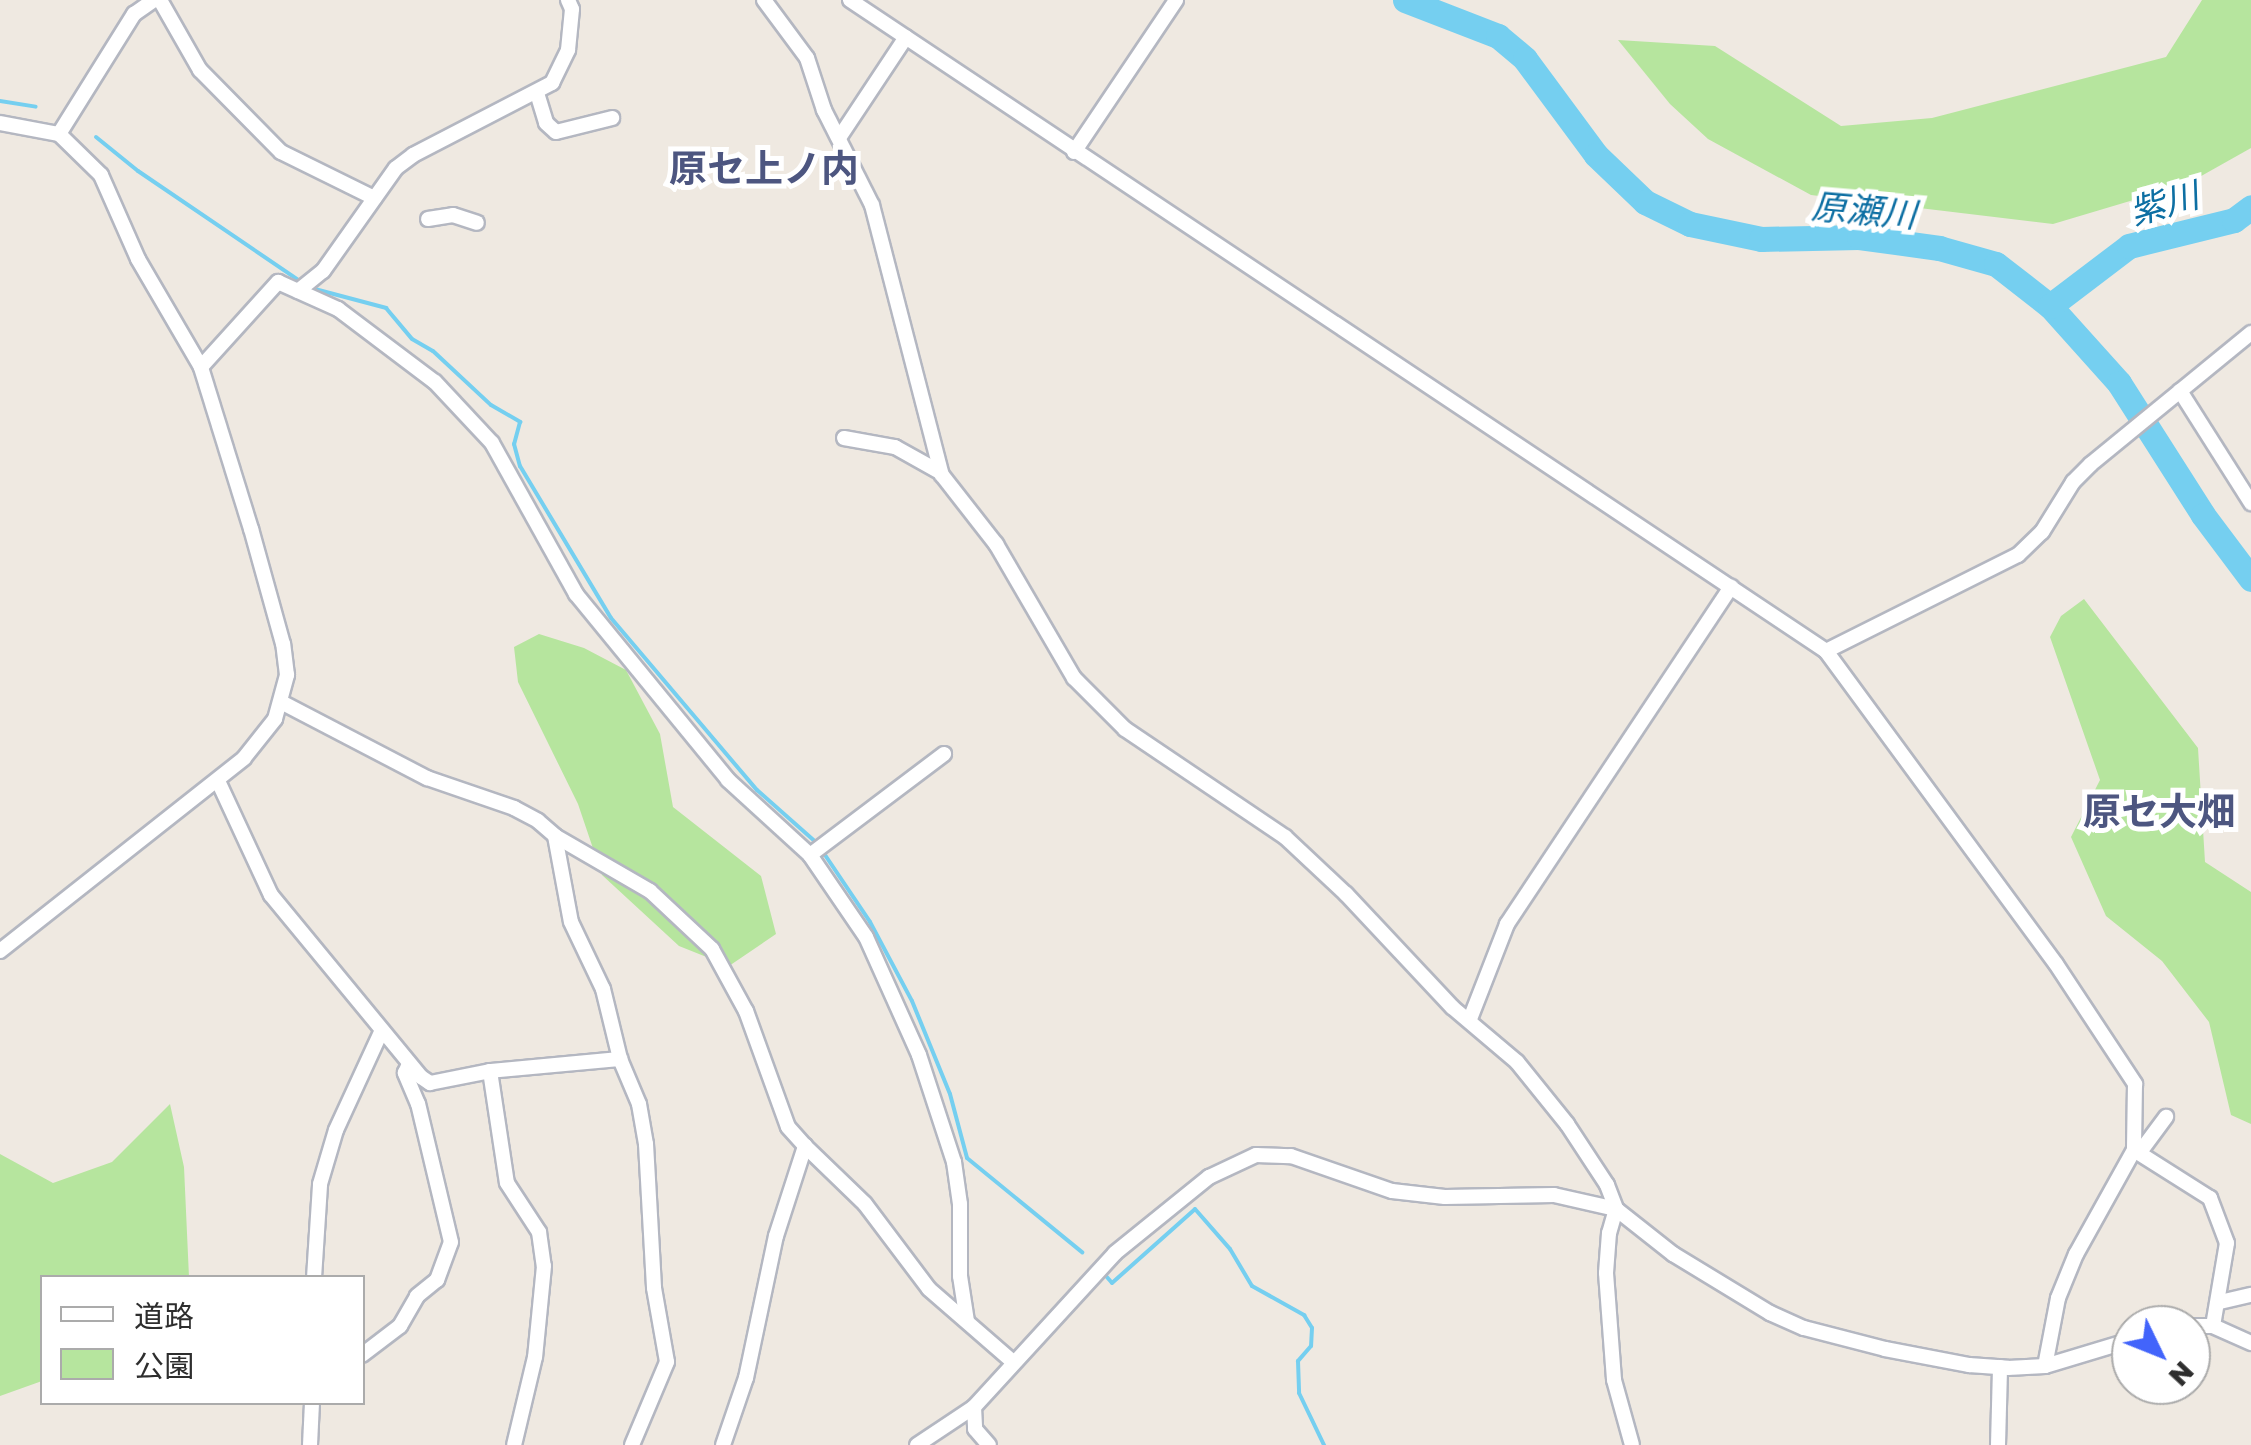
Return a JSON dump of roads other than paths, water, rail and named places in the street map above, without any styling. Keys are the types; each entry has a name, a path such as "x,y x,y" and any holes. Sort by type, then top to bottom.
{"street":[{"path":"59,134 134,14 157,0 200,70 281,152 374,198"},
{"path":"298,291 323,271 396,168 413,155 552,82 568,50 572,9 568,0"},
{"path":"764,0 807,58 824,110 872,206 941,473"},
{"path":"850,0 1826,651 2130,1070 2138,1098 2137,1151"},
{"path":"1074,152 1176,0"},
{"path":"839,138 906,37"},
{"path":"537,93 546,124 556,132 612,118"},
{"path":"0,123 59,134 100,176 138,259 201,367 283,644 286,675 276,719 256,746 218,781 138,838 0,951"},
{"path":"428,218 453,215 477,223"},
{"path":"201,367 278,282 338,308 436,382 492,442 576,594 728,780 817,849 866,937 940,1110 960,1204 960,1276 967,1321"},
{"path":"1826,651 2018,555 2042,532 2073,482 2251,333"},
{"path":"2178,393 2251,503"},
{"path":"844,438 896,447 941,473 996,544 1058,653 1090,698 1182,770 1285,837 1452,1007 1517,1062 1567,1124 1607,1184 1616,1209 1609,1233 1607,1287 1614,1380 1632,1445"},
{"path":"1470,1019 1508,924 1731,587"},
{"path":"281,702 428,778 514,808 650,891 712,949 746,1010 788,1127 866,1204 928,1289 1013,1362"},
{"path":"817,849 944,754"},
{"path":"218,781 261,880 408,1066 430,1083 490,1071 620,1059"},
{"path":"555,836 571,922 603,989 620,1059 640,1104 654,1288 667,1362 632,1445"},
{"path":"314,1275 320,1184 336,1130 381,1032"},
{"path":"365,1352 400,1326 417,1296 438,1280 450,1242 418,1104 405,1072 408,1066"},
{"path":"490,1071 506,1184 539,1232 544,1266 535,1358 514,1445"},
{"path":"2045,1366 2058,1298 2076,1254 2137,1151 2166,1117"},
{"path":"723,1445 746,1378 776,1236 805,1146"},
{"path":"2137,1151 2210,1198 2227,1242 2213,1326 2251,1343"},
{"path":"917,1445 974,1407 1129,1241 1209,1177 1256,1154 1291,1156 1392,1191 1444,1198 1554,1195 1616,1209 1688,1264 1770,1314 1804,1328 1884,1349 2000,1367 2045,1366 2111,1346"},
{"path":"2220,1302 2251,1294"},
{"path":"1998,1445 2000,1367"},
{"path":"310,1445 312,1405"},
{"path":"974,1407 975,1429 984,1443"}],"waterway":[{"name":"原瀬川","path":"1405,0 1498,36 1525,59 1596,155 1645,202 1690,224 1761,239 1859,237 1939,248 1996,264 2050,306 2119,383 2203,515 2251,579"},
{"path":"0,101 36,107"},
{"path":"96,137 138,171 303,283"},
{"name":"紫川","path":"2050,306 2129,246 2234,220 2251,207"},
{"path":"311,288 386,308 412,339 433,351 491,405 520,422 514,444 520,466 611,618 757,790 818,844"},
{"path":"823,852 870,922 912,1001 950,1094 967,1158 1082,1252"},
{"path":"1106,1276 1112,1283 1195,1209 1230,1249 1252,1286 1304,1315 1312,1328 1311,1346 1298,1361 1299,1393 1324,1445"}],"district":[{"name":"原セ上ノ内","path":"764,168"},
{"name":"原セ大畑","path":"2159,811"}]}
